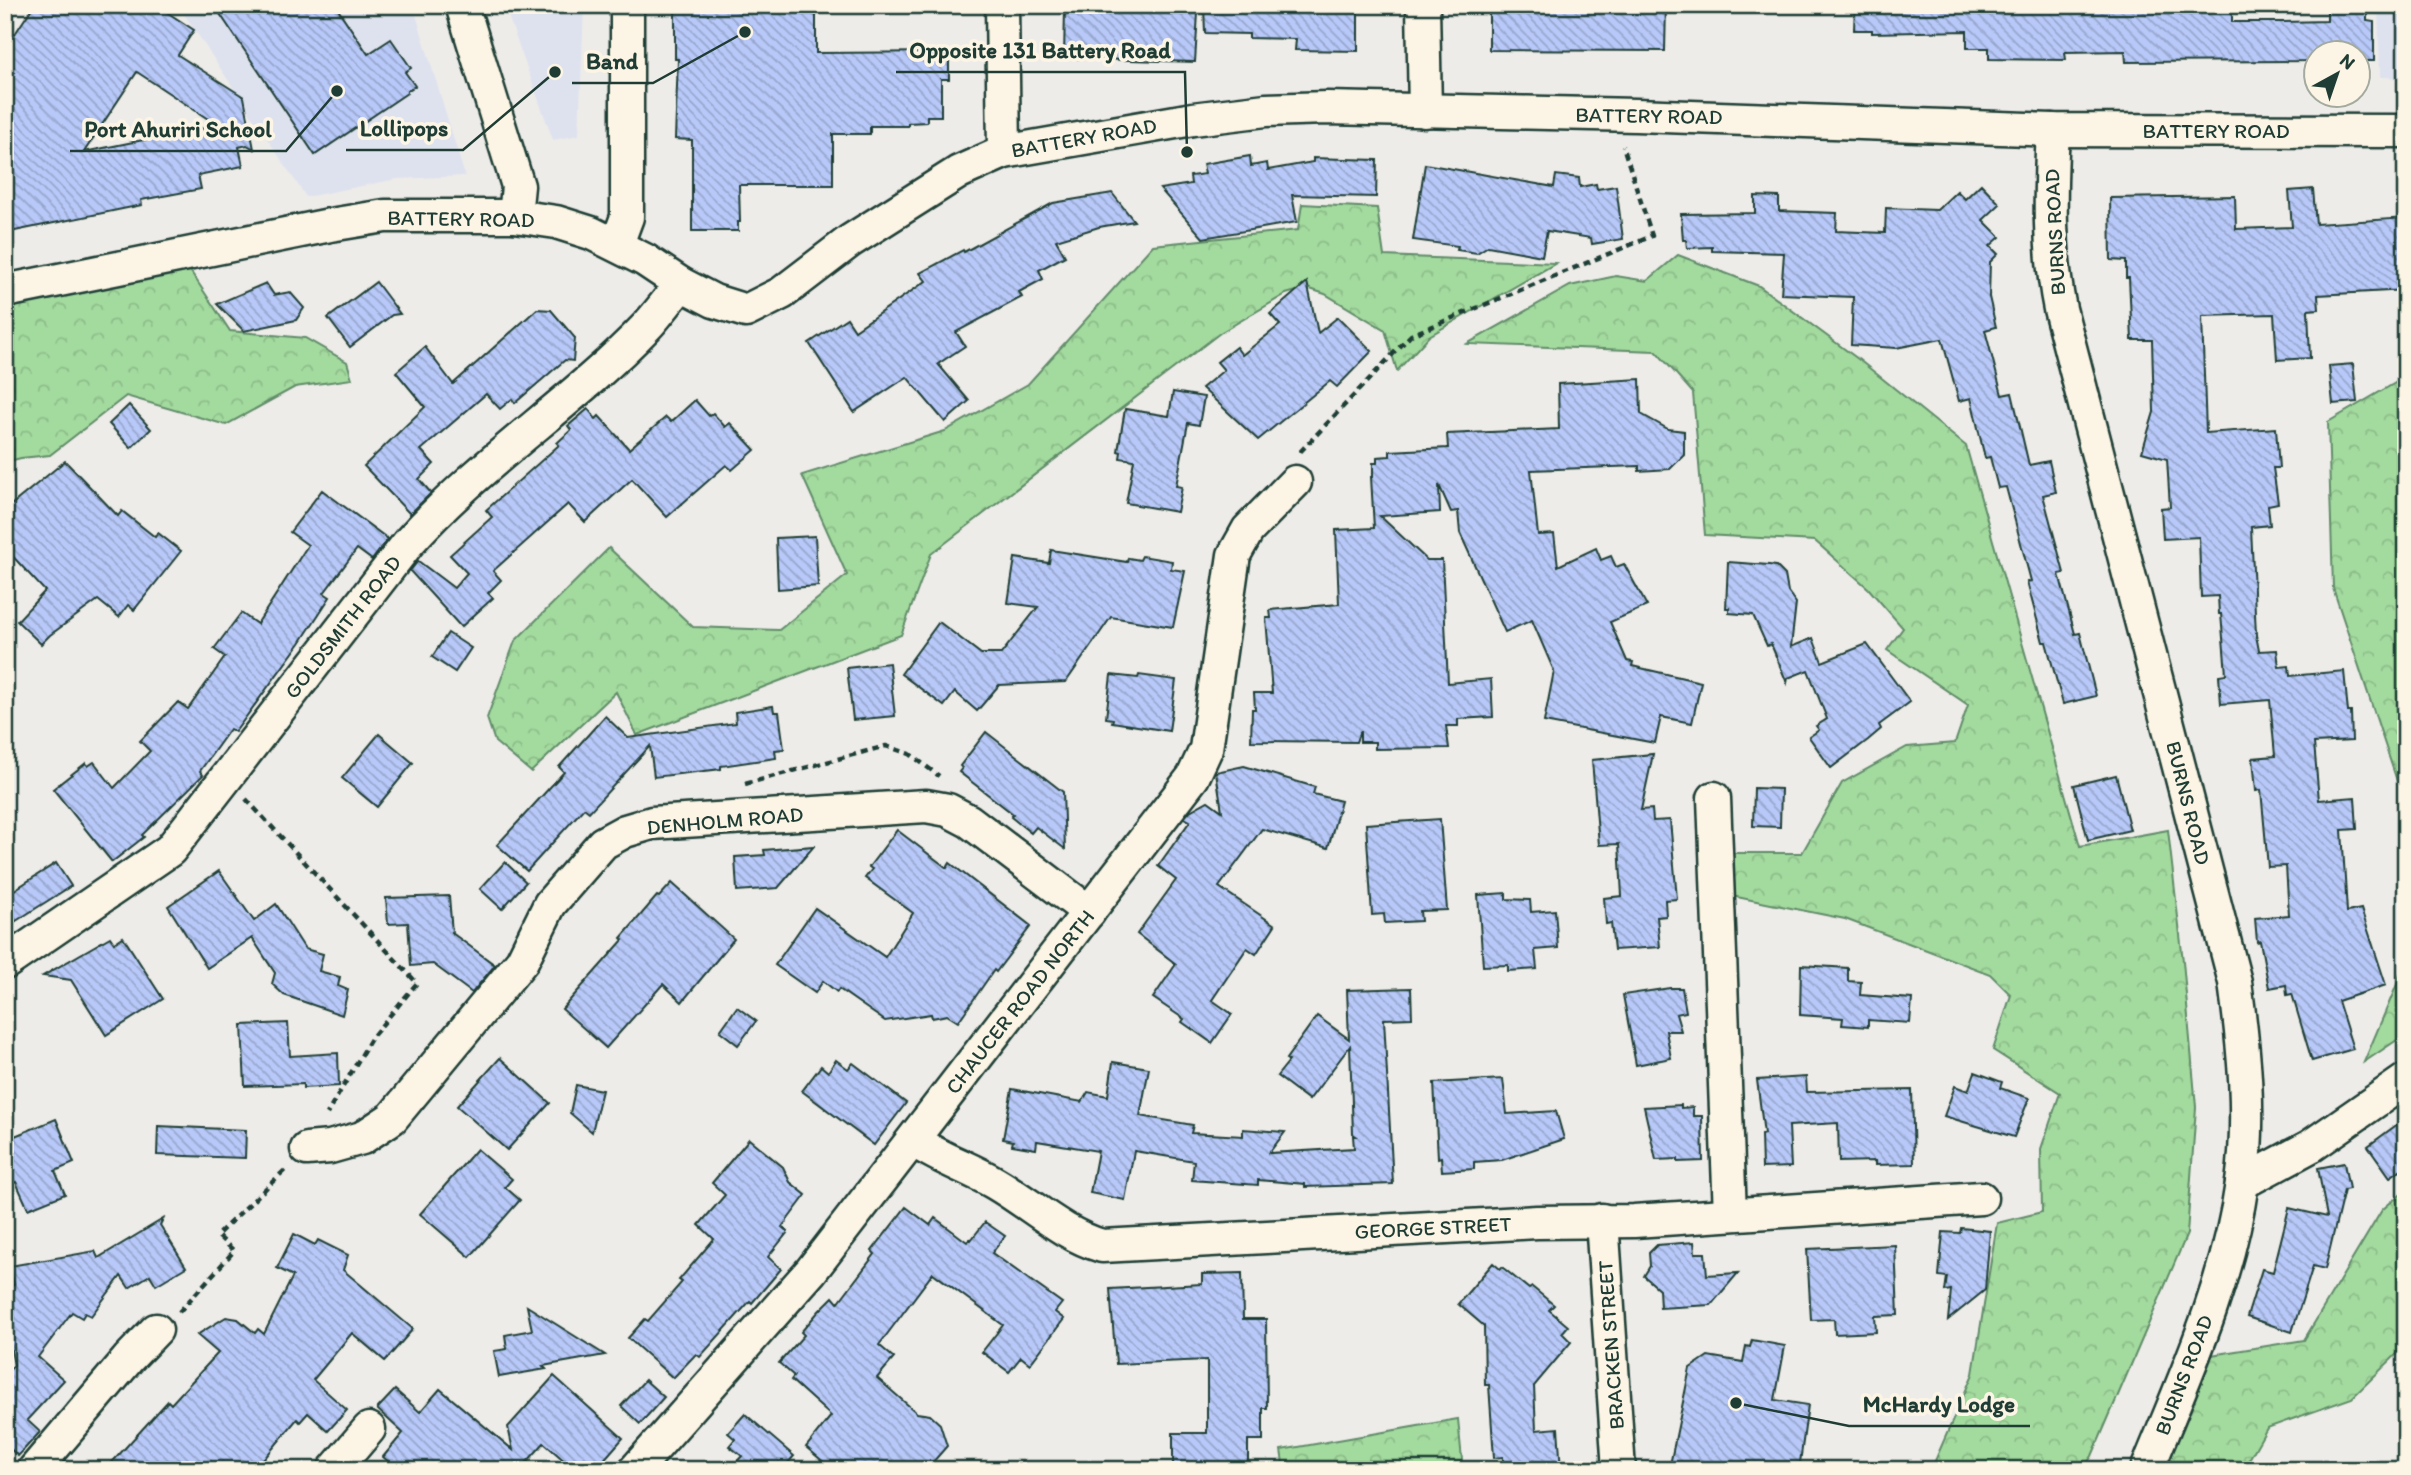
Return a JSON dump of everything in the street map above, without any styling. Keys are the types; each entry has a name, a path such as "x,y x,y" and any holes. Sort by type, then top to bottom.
{"street":[{"path":"462,5 518,186 515,216"},
{"path":"617,244 627,217 627,5"},
{"path":"1002,5 1004,152"},
{"path":"1423,5 1426,111"},
{"name":"BATTERY ROAD","path":"5,291 385,216 515,216 556,222 617,244 681,284 714,301 746,312 782,293 850,241 959,173 1004,152 1193,119 1266,110 1327,108 1613,115 2053,130 2406,131"},
{"name":"BURNS ROAD","path":"2053,130 2052,247 2060,309 2235,982 2244,1045 2247,1105 2242,1183 2220,1278 2197,1345 2147,1470"},
{"name":"GOLDSMITH ROAD","path":"5,963 170,849 409,542 438,510 618,354 648,325 681,284"},
{"name":"CHAUCER ROAD NORTH","path":"635,1470 811,1271 1193,776 1206,749 1234,555 1248,530 1295,482"},
{"path":"1714,798 1730,1214"},
{"name":"DENHOLM ROAD","path":"307,1149 330,1147 362,1138 393,1118 522,961 550,904 603,843 625,831 652,823 926,806 948,810 969,821 1089,912"},
{"path":"2242,1183 2311,1146 2406,1080"},
{"name":"GEORGE STREET","path":"913,1140 931,1153 1000,1186 1079,1239 1102,1246 1602,1220 1634,1221 1981,1199"},
{"name":"BRACKEN STREET","path":"1602,1220 1619,1470"},
{"path":"34,1470 156,1330"},
{"path":"334,1470 369,1429"}],"path":[{"path":"1295,482 1295,457 1411,335 1652,236 1613,115"},
{"path":"741,785 886,746 910,754 943,779"},
{"path":"156,1330 177,1315 234,1251 217,1235 307,1149 372,1037 417,983 226,778"}],"shaded area":[{"path":"178,5 413,5 465,176 397,179 306,197"},
{"path":"504,5 584,5 579,135 553,140"},
{"path":"2378,5 2406,5 2406,78 2380,77"}],"green space":[{"path":"1302,204 1377,208 1384,256 1556,263 1429,336 1397,371 1385,330 1325,294 1307,288 1286,294 1220,333 931,554 901,635 637,735 616,692 531,772 495,742 487,718 515,641 609,548 693,627 779,630 847,575 802,475 945,431 1028,384 1153,245 1298,230"},
{"path":"1678,255 1759,286 1858,359 1966,446 2080,846 2168,830 2196,1107 2187,1234 2092,1456 2082,1470 1931,1470 1973,1374 1997,1223 2042,1212 2041,1149 2060,1093 1993,1050 2011,995 1990,974 1845,919 1722,894 1733,853 1802,853 1842,783 1907,747 1955,743 1968,705 1887,650 1903,628 1868,588 1815,541 1705,535 1693,393 1656,351 1467,344 1570,286 1616,276 1647,281"},
{"path":"189,269 230,331 305,338 347,362 352,379 295,387 226,425 126,396 50,455 5,462 5,308"},
{"path":"2406,380 2406,808 2333,588 2328,422 2397,382"},
{"path":"2406,951 2406,1034 2364,1062 2398,982"},
{"path":"2406,1189 2406,1345 2352,1398 2267,1428 2243,1470 2138,1470 2193,1358 2304,1340 2382,1210"},
{"path":"1458,1419 1463,1470 1284,1470 1281,1450"}],"building":[{"path":"34,5 156,5 194,30 178,55 244,97 254,149 247,145 239,147 243,166 198,175 201,189 141,200 142,205 5,233 5,49","holes":["137,72 217,125 84,152"]},
{"path":"214,5 335,5 368,54 391,39 411,68 405,72 415,86 315,155"},
{"path":"675,5 816,5 816,53 949,52 949,79 941,79 941,116 927,116 927,122 908,123 908,126 870,126 870,134 833,134 833,185 739,185 738,231 692,231 692,140 675,139 678,59 675,59"},
{"path":"1489,5 1666,5 1665,51 1489,50"},
{"path":"1855,5 2232,5 2232,22 2283,22 2327,21 2327,5 2367,5 2367,21 2374,22 2374,61 2372,38 2302,38 2302,61 2126,62 2125,51 2065,52 2066,60 1989,59 1989,48 1967,48 1967,31 1872,33 1872,30 1854,30"},
{"path":"1204,6 1358,8 1358,51 1295,50 1296,39 1205,33"},
{"path":"1065,8 1198,13 1195,62 1064,58"},
{"path":"1250,156 1251,166 1267,163 1268,170 1313,162 1313,158 1377,160 1376,197 1292,195 1297,222 1203,238 1160,189 1191,184 1190,176 1205,174 1203,164"},
{"path":"1425,164 1554,187 1556,175 1579,178 1580,187 1596,184 1597,189 1616,186 1623,239 1592,244 1591,238 1547,231 1542,256 1488,246 1477,253 1457,250 1458,246 1413,240"},
{"path":"1981,184 2000,204 1983,220 2000,237 1990,246 1998,254 1990,262 1989,297 1996,327 1985,330 2002,395 2012,393 2029,465 2049,461 2056,492 2043,495 2064,573 2059,574 2075,634 2080,633 2096,696 2063,704 2027,582 2031,581 2006,487 1998,488 1990,457 1985,458 1971,398 1959,401 1942,339 1896,348 1851,345 1853,297 1781,294 1784,253 1712,251 1712,247 1687,248 1686,240 1683,240 1681,214 1755,213 1755,196 1779,197 1779,211 1837,213 1836,231 1885,233 1886,208 1937,210 1957,191 1965,199"},
{"path":"2313,189 2316,224 2406,218 2406,290 2318,295 2319,309 2308,310 2310,358 2277,360 2274,314 2202,316 2206,433 2276,428 2279,468 2273,468 2278,503 2268,505 2270,525 2251,527 2259,651 2277,650 2279,667 2289,666 2290,676 2344,671 2348,712 2351,712 2352,741 2314,743 2319,800 2355,797 2357,829 2342,830 2347,912 2361,909 2386,985 2338,1001 2353,1049 2312,1061 2292,994 2287,995 2286,985 2269,988 2260,941 2257,942 2255,918 2289,915 2286,866 2268,867 2261,790 2256,791 2253,758 2275,756 2270,700 2221,704 2219,675 2226,674 2221,614 2218,596 2201,597 2199,537 2163,539 2161,508 2170,507 2167,459 2142,452 2154,412 2152,340 2132,340 2126,261 2111,260 2110,198 2235,196 2236,229 2292,227 2289,191"},
{"path":"1112,193 1134,221 1099,227 1056,240 1065,256 1039,270 1043,279 1019,292 1022,297 956,332 965,346 938,364 969,401 945,422 907,377 854,412 809,343 847,318 855,330 926,281 920,273 1053,203"},
{"path":"376,282 400,314 392,315 350,347 328,318"},
{"path":"1307,282 1318,333 1338,317 1372,351 1337,387 1330,381 1258,440 1202,388 1224,370 1217,362 1236,347 1242,355 1280,325 1270,314"},
{"path":"266,283 274,295 290,292 304,308 296,320 244,331 217,304"},
{"path":"537,309 551,310 575,338 573,361 565,360 515,403 512,399 500,409 486,394 421,450 434,464 419,479 431,493 410,514 364,466 425,407 396,372 425,347 453,384"},
{"path":"2353,364 2357,402 2333,404 2329,366"},
{"path":"1640,379 1641,414 1668,429 1684,431 1684,455 1670,469 1639,471 1639,466 1531,470 1538,535 1554,534 1558,566 1596,548 1601,560 1611,556 1616,567 1624,564 1647,606 1610,622 1627,661 1633,662 1632,666 1701,682 1692,723 1661,717 1655,743 1544,722 1554,671 1532,620 1505,632 1460,533 1458,511 1451,512 1439,485 1440,512 1380,516 1427,560 1442,560 1448,683 1491,679 1493,717 1458,719 1458,726 1446,726 1449,748 1375,749 1375,742 1360,742 1360,731 1356,742 1251,741 1254,693 1272,693 1266,618 1271,618 1270,610 1339,604 1336,530 1374,528 1371,477 1373,463 1377,463 1377,457 1390,456 1390,451 1448,448 1447,434 1559,429 1558,384"},
{"path":"1173,392 1204,397 1199,425 1188,423 1176,486 1182,487 1177,512 1126,503 1134,460 1120,458 1121,452 1118,451 1125,409 1169,416"},
{"path":"695,400 709,416 713,413 725,427 730,423 755,450 732,470 726,465 667,517 632,479 585,522 568,504 493,571 501,580 488,593 493,598 461,627 410,571 418,561 454,588 467,573 450,555 492,517 486,510 559,445 557,443 571,430 568,426 588,409 596,419 599,416 629,449 666,417 671,422"},
{"path":"129,405 151,429 131,448 109,424"},
{"path":"65,461 118,516 122,511 155,537 158,533 181,551 134,610 128,605 119,617 98,600 41,644 17,621 45,591 5,548 5,510"},
{"path":"322,490 388,539 372,560 357,549 324,593 330,597 300,643 235,732 230,729 200,771 203,775 142,835 144,837 112,862 53,789 86,763 88,766 94,762 114,788 150,751 140,741 178,702 188,709 225,657 214,649 241,613 257,624 308,545 290,532"},
{"path":"815,536 818,586 778,589 776,538"},
{"path":"1051,550 1127,562 1128,558 1140,560 1142,556 1172,561 1171,569 1185,571 1173,627 1111,617 1066,682 999,685 977,711 955,692 944,706 901,674 939,622 981,654 1001,654 1038,607 1008,603 1015,558 1049,563"},
{"path":"1728,562 1776,566 1785,575 1788,592 1796,603 1791,647 1813,638 1822,662 1867,644 1910,702 1879,725 1881,729 1868,740 1831,768 1809,737 1819,730 1816,726 1827,719 1808,670 1788,678 1787,683 1771,644 1767,646 1753,615 1729,613 1729,608 1726,608"},
{"path":"448,633 471,648 455,672 432,657"},
{"path":"889,663 895,716 853,720 847,668"},
{"path":"1111,675 1138,678 1139,675 1176,680 1169,731 1112,722 1113,719 1106,718"},
{"path":"773,706 774,712 779,712 784,749 775,750 776,758 721,766 721,769 654,777 650,746 589,812 584,808 527,871 497,845 564,772 559,767 605,716 628,738 736,723 735,712"},
{"path":"986,732 1063,792 1065,849 1036,827 1031,833 1011,817 1013,814 959,772 962,768 960,766"},
{"path":"379,734 413,763 377,807 342,778"},
{"path":"1653,754 1641,810 1652,809 1653,821 1670,820 1677,899 1665,900 1666,916 1657,917 1660,947 1614,950 1611,923 1606,924 1604,898 1622,896 1619,844 1599,845 1592,760"},
{"path":"1244,766 1315,787 1313,794 1341,801 1328,848 1262,829 1219,887 1275,925 1256,954 1247,948 1212,1000 1232,1014 1212,1043 1182,1022 1184,1019 1153,998 1176,964 1137,934 1176,880 1158,866 1190,821 1184,818 1190,811 1208,801 1222,811 1216,772"},
{"path":"2116,775 2130,830 2088,840 2074,785"},
{"path":"1754,788 1781,789 1780,827 1753,826"},
{"path":"1440,819 1447,910 1420,911 1421,921 1385,923 1384,914 1372,915 1366,824"},
{"path":"897,830 947,868 950,863 1031,926 996,972 994,970 958,1022 947,1015 932,1018 931,1014 885,1021 839,989 837,992 823,981 815,993 775,965 815,908 885,957 913,913 865,878 872,869 869,867"},
{"path":"814,846 778,888 737,891 735,857 765,855 764,850"},
{"path":"505,862 526,882 502,909 480,889"},
{"path":"56,863 71,886 5,928 5,896"},
{"path":"219,871 254,921 276,904 305,949 323,954 319,971 340,977 338,986 348,990 342,1015 284,995 272,984 275,973 252,938 207,968 168,906"},
{"path":"672,883 734,939 682,1002 663,984 606,1048 562,1009 623,940 621,938 657,896"},
{"path":"1506,893 1506,899 1530,900 1531,912 1555,910 1558,948 1535,950 1537,969 1508,971 1508,965 1483,966 1478,895"},
{"path":"449,896 452,933 495,965 472,993 433,964 411,966 408,923 388,924 386,898"},
{"path":"110,937 114,943 123,937 163,999 106,1035 71,980 43,976"},
{"path":"1801,965 1848,968 1848,981 1861,982 1860,995 1912,999 1910,1023 1868,1020 1868,1027 1842,1025 1843,1018 1800,1015"},
{"path":"1411,988 1412,1018 1384,1019 1393,1184 1305,1187 1305,1184 1258,1180 1258,1185 1192,1180 1194,1161 1134,1151 1125,1200 1090,1193 1098,1151 1037,1141 1036,1149 1012,1145 1013,1141 1003,1139 1012,1089 1082,1102 1088,1092 1108,1096 1113,1062 1149,1068 1140,1116 1193,1125 1191,1133 1243,1136 1243,1129 1285,1132 1269,1153 1354,1148 1353,1136 1356,1136 1353,1134 1350,1046 1309,1100 1277,1076 1317,1016 1349,1039 1347,990"},
{"path":"1682,988 1686,1012 1676,1014 1681,1031 1666,1031 1671,1058 1636,1065 1623,995"},
{"path":"737,1007 756,1021 738,1045 720,1031"},
{"path":"288,1023 290,1056 338,1053 339,1086 245,1086 242,1025"},
{"path":"500,1058 550,1103 507,1150 457,1106"},
{"path":"836,1060 848,1069 853,1063 906,1103 874,1145 802,1091 821,1066 828,1072"},
{"path":"1975,1072 2002,1082 2000,1088 2029,1098 2014,1137 1944,1116 1955,1086 1968,1091"},
{"path":"1806,1077 1807,1092 1912,1090 1914,1164 1839,1162 1838,1123 1789,1126 1791,1167 1762,1168 1761,1135 1764,1134 1757,1080"},
{"path":"1503,1079 1507,1114 1556,1111 1564,1139 1502,1160 1474,1162 1474,1169 1442,1171 1441,1157 1438,1158 1434,1083"},
{"path":"576,1085 602,1090 592,1132 570,1113"},
{"path":"1681,1105 1681,1108 1693,1107 1693,1116 1702,1116 1703,1161 1656,1160 1644,1107"},
{"path":"2406,1118 2406,1166 2390,1177 2368,1146"},
{"path":"56,1119 74,1163 55,1171 65,1194 28,1209 16,1182 5,1186 5,1140"},
{"path":"158,1126 246,1130 245,1158 157,1155"},
{"path":"749,1139 783,1167 790,1182 806,1195 782,1227 788,1232 768,1257 781,1269 700,1357 696,1354 673,1378 628,1338 645,1319 648,1321 682,1282 679,1280 714,1239 699,1225 725,1195 712,1183"},
{"path":"477,1149 512,1179 505,1187 520,1200 470,1257 420,1214"},
{"path":"2344,1163 2349,1189 2344,1190 2325,1269 2313,1266 2292,1332 2247,1317 2262,1269 2273,1272 2289,1208 2327,1217 2318,1168"},
{"path":"906,1207 930,1225 935,1218 967,1242 985,1222 1005,1236 992,1253 1062,1303 1055,1312 1064,1319 1030,1364 1021,1357 1009,1372 982,1352 1003,1325 933,1273 879,1345 894,1358 877,1378 917,1413 930,1415 940,1424 947,1446 926,1470 833,1470 806,1447 831,1416 791,1380 794,1376 779,1363 804,1335 801,1332 819,1311 833,1297 838,1303 875,1254 872,1251"},
{"path":"163,1219 160,1225 186,1267 156,1285 150,1275 129,1288 121,1276 91,1316 85,1313 82,1318 72,1312 38,1357 64,1380 27,1420 40,1432 18,1456 5,1444 5,1375 14,1365 5,1319 5,1287 14,1285 10,1266 95,1251 98,1258"},
{"path":"1961,1228 1990,1231 1985,1290 1948,1320 1951,1290 1945,1291 1947,1277 1939,1276 1943,1232 1960,1233"},
{"path":"294,1234 315,1245 318,1240 348,1255 343,1270 413,1329 385,1361 352,1333 313,1380 347,1410 328,1431 308,1413 300,1422 297,1419 255,1470 105,1470 168,1401 171,1404 218,1353 197,1335 226,1317 238,1319 255,1333 258,1329 264,1334 293,1276 277,1268"},
{"path":"1694,1242 1695,1253 1705,1253 1707,1275 1738,1273 1711,1305 1660,1308 1659,1289 1644,1276 1650,1266 1649,1253 1657,1245"},
{"path":"1895,1245 1898,1315 1875,1316 1876,1332 1835,1334 1834,1319 1811,1320 1807,1249"},
{"path":"1493,1263 1529,1289 1532,1287 1554,1305 1549,1310 1568,1326 1562,1333 1571,1342 1534,1386 1536,1430 1558,1428 1561,1470 1503,1470 1503,1457 1494,1458 1489,1385 1485,1385 1484,1326 1458,1304"},
{"path":"1242,1273 1243,1319 1266,1319 1267,1408 1263,1408 1263,1440 1248,1440 1248,1465 1173,1465 1173,1433 1207,1433 1207,1360 1116,1364 1110,1289 1202,1284 1202,1274"},
{"path":"527,1306 605,1355 499,1377 494,1351 507,1349 505,1335 532,1330"},
{"path":"1752,1340 1785,1346 1775,1400 1808,1405 1799,1470 1669,1470 1690,1368 1708,1356 1743,1362 1746,1346 1750,1347"},
{"path":"554,1376 623,1438 595,1470 575,1470 544,1443 527,1462 536,1470 398,1470 383,1457 403,1433 377,1409 395,1390 420,1412 440,1389 513,1450 508,1427"},
{"path":"645,1380 664,1397 640,1424 621,1406"},
{"path":"745,1414 794,1456 782,1470 729,1470 742,1456 729,1446 735,1439 728,1433"}],"place":[{"name":"Band","path":"745,32"},
{"name":"Lollipops","path":"555,72"},
{"name":"Port Ahuriri School","path":"337,91"},
{"name":"Opposite 131 Battery Road","path":"1187,152"},
{"name":"McHardy Lodge","path":"1736,1403"}]}
